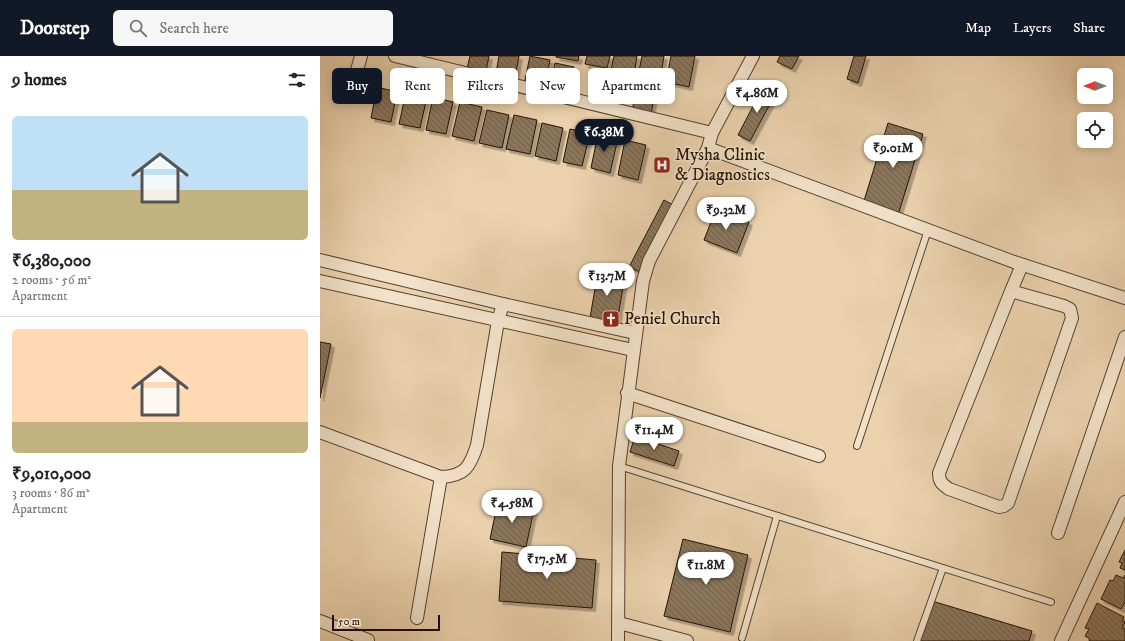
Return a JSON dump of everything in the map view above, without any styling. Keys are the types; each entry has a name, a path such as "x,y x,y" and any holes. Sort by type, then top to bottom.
{"street":[{"path":"358,68 361,56"},
{"path":"395,56 438,61 712,132"},
{"path":"618,641 619,466 642,281 649,261 708,148 712,132 753,56"},
{"path":"708,148 1022,265 1125,298"},
{"path":"320,260 502,304 635,333"},
{"path":"1011,291 1064,306 1070,309 1072,318 1008,503 999,507 949,489 942,485 939,480 940,473 1011,291 1022,265"},
{"path":"320,281 633,350"},
{"path":"320,432 441,477 454,477 462,472 471,462 478,445 502,304"},
{"path":"1058,533 1125,337"},
{"path":"627,392 819,456"},
{"path":"417,618 441,477"},
{"path":"1061,641 1120,526 1125,502"},
{"path":"320,621 368,640"},
{"path":"619,623 688,641"}],"lane":[{"path":"857,446 928,230"},
{"path":"619,466 1051,602"},
{"path":"742,638 777,516"},
{"path":"917,641 943,568"}],"building":[{"path":"470,56 489,56 487,68 467,68"},
{"path":"499,56 519,56 517,68 497,68"},
{"path":"530,56 550,60 548,68 528,68"},
{"path":"556,56 579,56 578,61"},
{"path":"587,56 610,56 607,68 585,64"},
{"path":"614,56 637,56 635,68 611,68"},
{"path":"642,56 664,56 662,68 640,68"},
{"path":"671,56 695,56 689,87 675,84 675,68 669,68"},
{"path":"780,56 799,56 792,69 777,62"},
{"path":"854,56 866,56 858,83 847,79"},
{"path":"555,63 574,67 574,68 554,68"},
{"path":"526,75 526,85 524,85"},
{"path":"763,87 776,93 750,141 738,135"},
{"path":"382,88 390,90 390,104 395,104 391,122 371,118 374,104 382,104"},
{"path":"445,100 453,102 446,134 426,130 432,104 445,104"},
{"path":"403,104 425,104 420,128 399,124"},
{"path":"460,104 469,104 482,107 474,141 452,136"},
{"path":"633,104 653,104 651,115 632,111"},
{"path":"487,110 509,115 502,148 479,143"},
{"path":"514,115 537,120 530,154 506,149"},
{"path":"542,123 563,128 556,161 535,156"},
{"path":"888,123 923,134 898,215 863,204"},
{"path":"570,129 590,133 582,166 563,162"},
{"path":"598,134 618,138 610,173 591,168"},
{"path":"625,140 646,145 638,180 618,175"},
{"path":"664,200 675,206 640,272 629,267"},
{"path":"716,209 749,222 737,253 704,240"},
{"path":"598,271 625,276 617,322 590,318"},
{"path":"320,342 331,344 320,398"},
{"path":"635,436 679,451 674,466 630,452"},
{"path":"498,501 534,509 526,547 490,539"},
{"path":"683,539 748,555 730,632 664,616"},
{"path":"1125,550 1125,570 1120,568 1122,563 1119,562"},
{"path":"502,552 596,560 592,608 499,601"},
{"path":"1116,575 1123,578 1125,575 1125,602 1121,609 1101,599 1110,580 1113,581"},
{"path":"932,601 1032,631 1029,641 920,641"},
{"path":"1097,603 1124,617 1122,621 1125,622 1122,628 1125,629 1125,641 1089,641 1090,639 1085,636 1089,629 1085,628"}],"place":[{"name":"Mysha Clinic & Diagnostics","path":"662,165"},
{"name":"Peniel Church","path":"611,319"}]}
